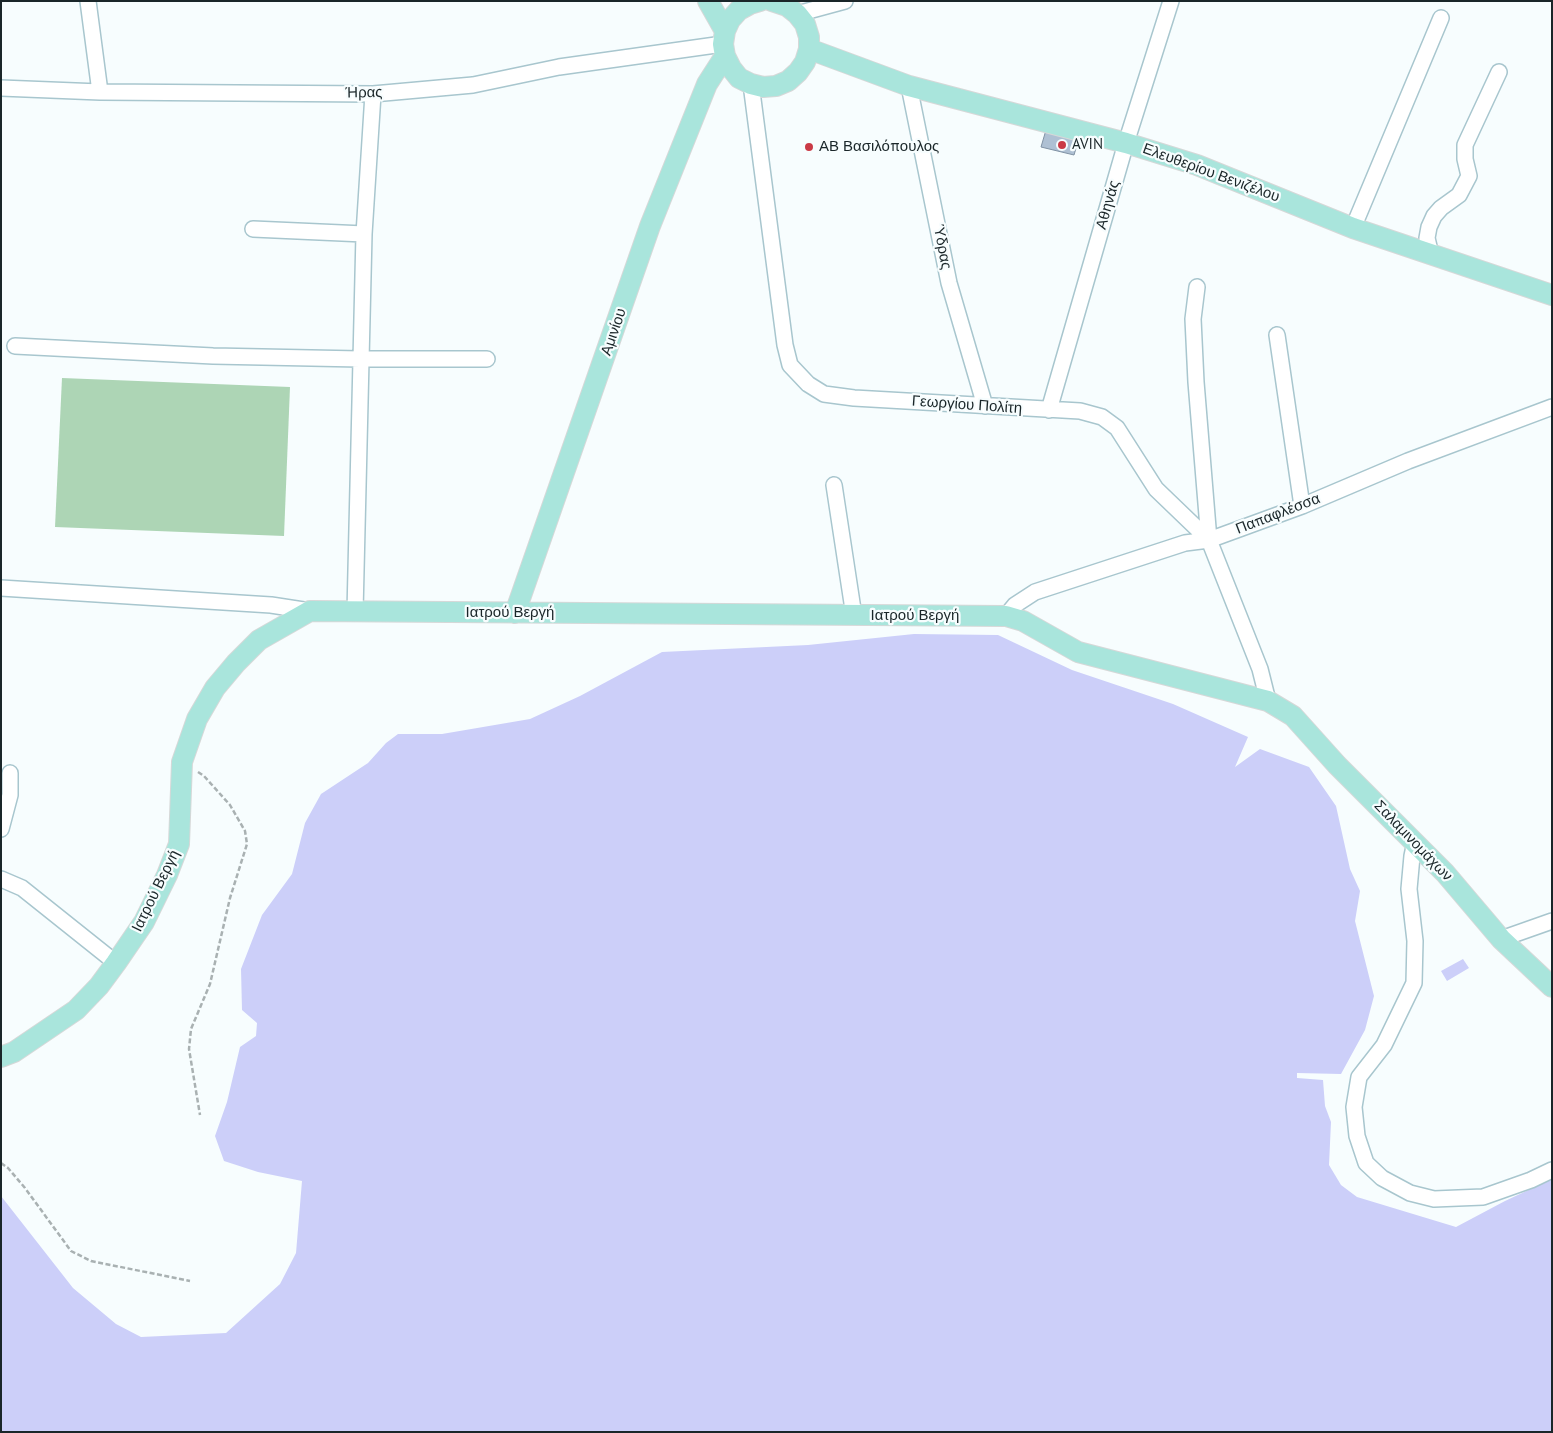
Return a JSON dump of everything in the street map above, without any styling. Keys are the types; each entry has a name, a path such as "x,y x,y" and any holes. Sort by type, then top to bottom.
{"main road":[{"path":"708,1 731,68 739,78 750,84 763,86 776,86 788,81 805,62 809,49 805,24 786,6"},
{"name":"Αμινίου","path":"515,612 650,226 724,44 730,20 739,10 760,1"},
{"name":"Ελευθερίου Βενιζέλου","path":"809,49 909,86 1126,143 1197,165 1353,228 1552,295"},
{"name":"Ιατρού Βεργή","path":"1,1057 14,1052 76,1010 99,986 144,922 167,875 179,844 182,762 196,719 216,688 236,663 259,640 310,611 1006,616 1023,621 1078,652 1268,702"},
{"name":"Σαλαμινομάχων","path":"1268,702 1292,716 1337,765 1445,873 1501,939 1552,987"}],"street":[{"path":"88,1 100,92"},
{"path":"786,6 845,1"},
{"name":"Αθηνάς","path":"1049,410 1126,143 1171,1"},
{"path":"1353,228 1441,18"},
{"name":"Ήρας","path":"1,88 100,92 373,94 473,85 586,62 724,44"},
{"path":"1431,255 1427,238 1429,226 1441,208 1459,195 1468,176 1465,145 1499,72"},
{"name":"Γεωργίου Πολίτη","path":"750,84 785,345 790,366 808,384 824,394 854,398 1080,411 1102,417 1117,428 1156,489 1209,540 1260,669 1268,702"},
{"name":"Ύδρας","path":"909,86 949,282 985,406"},
{"path":"355,612 364,234 373,94"},
{"path":"253,229 364,234"},
{"path":"1197,287 1193,319 1196,382 1209,540"},
{"path":"1276,335 1302,506"},
{"path":"16,346 213,356 487,359"},
{"name":"Παπαφλέσσα","path":"1006,616 1015,605 1035,592 1185,543 1209,540 1302,506 1408,461 1552,407"},
{"path":"834,484 854,616"},
{"path":"1,588 271,605 310,611"},
{"path":"1,829 10,795 10,773"},
{"path":"1415,842 1409,889 1415,942 1414,983 1384,1045 1359,1077 1354,1107 1357,1136 1366,1163 1382,1178 1410,1193 1434,1199 1483,1197 1531,1180 1552,1170"},
{"path":"1,879 22,888 116,962"},
{"path":"1501,939 1552,921"}],"path":[{"path":"182,762 204,776 230,805 245,831 247,844 230,898 210,984 191,1029 188,1049 200,1115"},
{"path":"1,1163 8,1168 25,1188 71,1251 91,1261 190,1281"}],"green space":[{"path":"62,378 290,387 284,536 55,527"}],"water":[{"path":"914,634 998,635 1072,670 1173,704 1248,737 1235,767 1260,749 1309,767 1336,806 1350,869 1360,891 1355,921 1374,996 1365,1030 1341,1074 1297,1073 1297,1078 1323,1080 1325,1106 1331,1122 1329,1165 1341,1185 1357,1197 1456,1227 1552,1179 1552,1432 1,1432 1,1196 73,1288 116,1324 141,1337 226,1333 280,1284 296,1253 302,1181 258,1172 224,1161 215,1136 227,1102 240,1047 256,1036 257,1023 242,1010 241,969 262,915 292,874 305,823 321,794 368,763 386,743 398,734 442,734 530,719 580,696 662,652 808,645"},
{"path":"1463,959 1469,968 1447,981 1441,971"}],"building":[{"path":"1046,130 1079,138 1074,155 1041,147"}],"place":[{"name":"AVIN","path":"1062,145"},
{"name":"ΑΒ Βασιλόπουλος","path":"809,147"}]}
